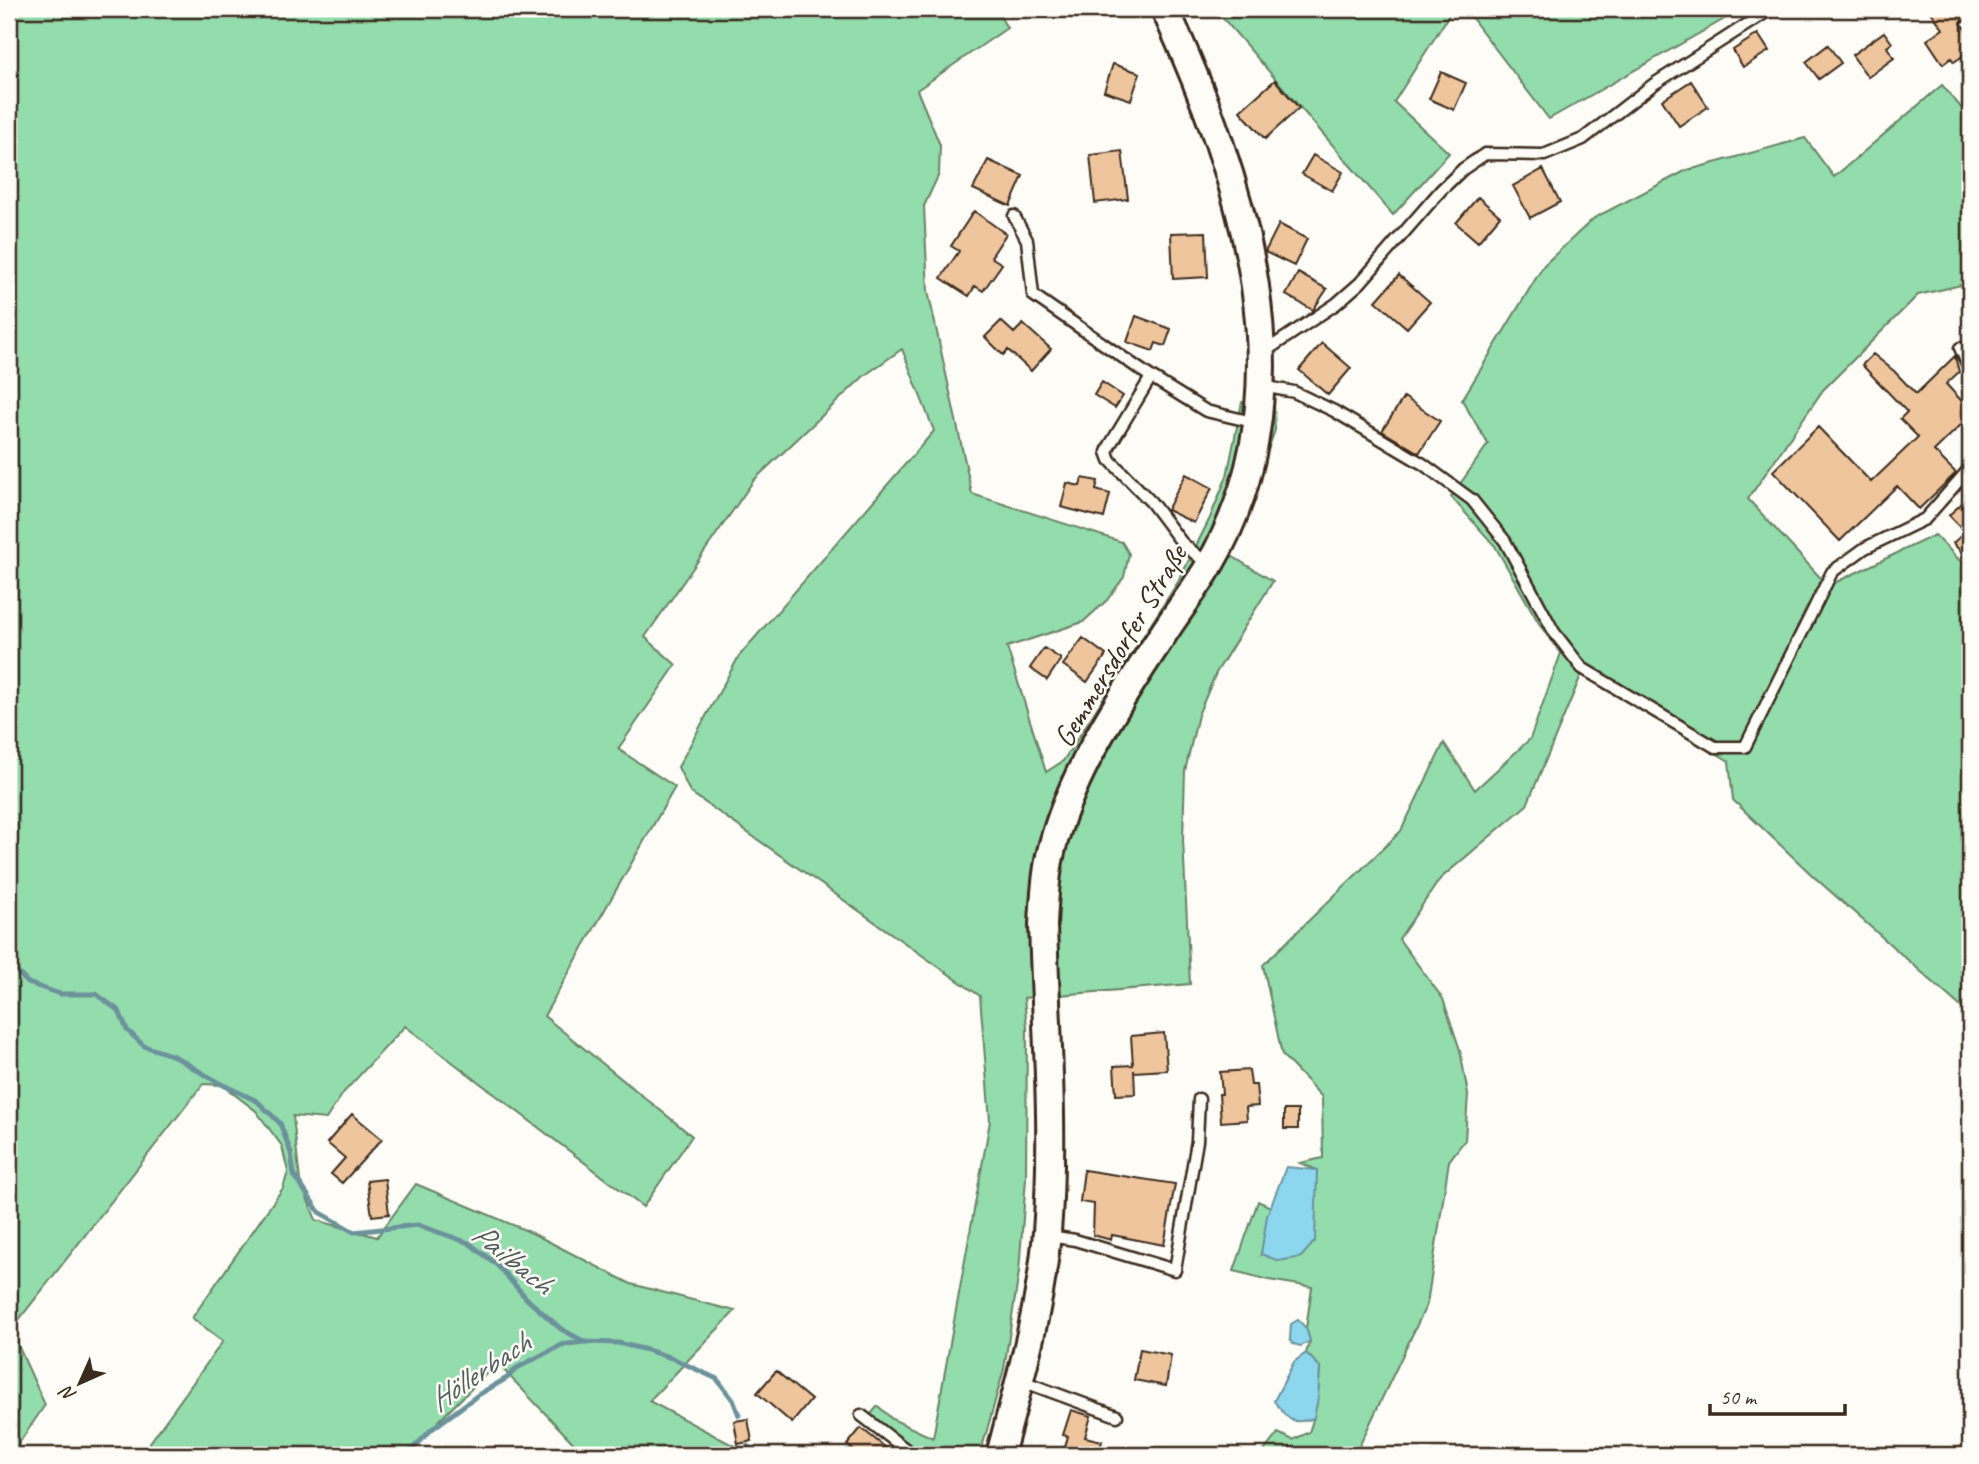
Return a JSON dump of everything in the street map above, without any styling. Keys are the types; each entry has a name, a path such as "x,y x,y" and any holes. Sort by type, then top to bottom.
{"main road":[{"name":"Gemmersdorfer Straße","path":"1000,1455 1019,1380 1047,1235 1050,1179 1043,925 1050,857 1069,797 1110,716 1209,566 1225,535 1248,474 1262,386 1259,307 1242,224 1214,125 1165,9"}],"lane":[{"path":"1261,354 1336,304 1360,283 1441,190 1463,169 1485,154 1544,155 1583,139 1654,84 1771,9"},
{"path":"1014,216 1027,240 1032,296 1150,377 1206,411 1257,423"},
{"path":"1960,348 1970,370"},
{"path":"1150,377 1107,452 1110,460 1152,502 1171,532 1209,566"},
{"path":"1262,386 1294,392 1334,411 1423,464 1472,500 1505,541 1553,632 1582,668 1715,747 1745,747 1832,572 1865,548 1925,519 1970,468"},
{"path":"1047,1235 1075,1240 1175,1270 1197,1141 1199,1099"},
{"path":"1019,1380 1117,1416"},
{"path":"861,1415 914,1455"}],"green space":[{"path":"9,9 107,9 114,14 117,9 996,9 1007,28 917,90 940,145 939,174 924,206 928,291 972,494 1122,542 1129,554 1124,577 1107,600 1083,622 1007,647 1046,772 1063,761 1178,582 1210,518 1227,476 1242,402 1274,406 1275,430 1230,555 1273,581 1216,673 1198,715 1185,771 1183,839 1190,984 1024,998 1027,1027 1026,1178 1019,1272 1004,1369 980,1455 923,1455 870,1415 878,1406 892,1419 933,1438 990,1121 980,996 690,792 678,767 739,656 934,431 902,349 864,376 754,480 645,637 676,665 618,749 675,787 544,1016 692,1136 643,1207 405,1026 344,1092 326,1119 293,1116 300,1181 316,1220 377,1237 416,1184 532,1233 631,1284 735,1311 649,1401 744,1451 743,1455 577,1455 580,1450 497,1363 405,1455 141,1455 223,1341 192,1318 283,1188 288,1172 282,1146 256,1111 222,1085 203,1084 11,1330 45,1405 9,1455"},
{"path":"1215,9 1453,9 1394,102 1449,153 1393,215"},
{"path":"1465,9 1742,9 1549,119"},
{"path":"1942,85 1970,118 1970,283 1918,295 1823,390 1748,499 1828,586 1935,535 1970,571 1970,1015 1813,876 1733,800 1729,761 1582,673 1527,805 1440,879 1399,939 1443,999 1460,1050 1468,1094 1465,1140 1449,1161 1427,1304 1355,1455 1261,1455 1278,1433 1293,1440 1309,1432 1312,1424 1320,1367 1306,1353 1310,1341 1306,1328 1312,1287 1234,1271 1258,1201 1271,1207 1261,1254 1315,1202 1317,1170 1300,1163 1323,1158 1322,1097 1282,1055 1263,965 1401,831 1444,743 1475,790 1530,739 1561,653 1541,627 1495,546 1451,497 1488,444 1462,400 1544,265 1594,218 1685,171 1805,138 1834,177"}],"water":[{"path":"1286,1167 1317,1170 1315,1241 1301,1257 1279,1261 1261,1254 1267,1216"},
{"path":"1298,1320 1306,1328 1310,1341 1301,1346 1290,1340 1291,1324"},
{"path":"1306,1353 1320,1367 1318,1398 1314,1418 1294,1421 1286,1416 1274,1401 1294,1362"}],"building":[{"path":"1929,9 1970,9 1970,16 1961,23 1970,36 1970,51 1954,62 1951,58 1943,64 1927,40 1943,29"},
{"path":"1884,32 1892,43 1887,47 1894,58 1868,77 1852,55"},
{"path":"1758,34 1769,51 1743,67 1733,50"},
{"path":"1828,45 1841,63 1819,79 1806,62"},
{"path":"1113,64 1140,73 1131,100 1104,91"},
{"path":"1441,72 1466,83 1454,110 1429,99"},
{"path":"1275,80 1299,108 1265,139 1240,111"},
{"path":"1691,81 1708,107 1679,126 1662,100"},
{"path":"1122,151 1128,199 1095,203 1090,155"},
{"path":"1313,155 1343,172 1332,191 1302,174"},
{"path":"988,160 1023,176 1010,206 973,189"},
{"path":"1543,169 1560,202 1530,218 1513,186"},
{"path":"1478,197 1500,216 1478,242 1456,223"},
{"path":"974,211 1006,234 991,257 1002,264 983,291 975,286 969,296 941,278 959,251 951,246"},
{"path":"1279,224 1307,239 1294,266 1265,252"},
{"path":"1206,232 1208,277 1173,279 1171,233"},
{"path":"1298,273 1327,289 1313,310 1286,295"},
{"path":"1399,275 1430,302 1407,328 1376,301"},
{"path":"1136,316 1171,329 1165,346 1156,343 1153,351 1127,342"},
{"path":"1001,321 1014,333 1023,324 1051,349 1031,371 1008,350 1003,355 985,337"},
{"path":"1322,343 1351,368 1328,395 1299,370"},
{"path":"1873,354 1916,394 1955,356 1959,372 1946,384 1970,410 1970,416 1934,451 1956,473 1919,509 1897,486 1840,541 1773,471 1818,427 1871,482 1918,437 1900,419 1907,412 1862,365"},
{"path":"1102,382 1123,396 1115,408 1094,395"},
{"path":"1404,397 1440,421 1419,453 1382,431"},
{"path":"1186,474 1212,488 1194,523 1167,510"},
{"path":"1082,478 1098,481 1096,490 1110,494 1104,518 1061,507 1067,483 1080,486"},
{"path":"1970,496 1970,562 1953,543 1965,532 1949,515"},
{"path":"1083,638 1106,655 1087,682 1063,665"},
{"path":"1044,648 1061,659 1047,680 1030,668"},
{"path":"1164,1033 1167,1070 1134,1072 1135,1094 1116,1095 1114,1066 1133,1065 1131,1036"},
{"path":"1249,1070 1251,1085 1256,1085 1258,1106 1246,1107 1247,1120 1221,1122 1220,1072"},
{"path":"1284,1110 1298,1110 1298,1129 1284,1129"},
{"path":"352,1114 382,1139 342,1183 331,1174 345,1158 327,1143"},
{"path":"1084,1170 1175,1184 1164,1245 1112,1235 1111,1240 1093,1235 1094,1204 1080,1202"},
{"path":"385,1179 389,1214 372,1216 367,1181"},
{"path":"1140,1349 1171,1355 1166,1386 1134,1380"},
{"path":"776,1371 811,1400 792,1423 757,1393"},
{"path":"1071,1410 1091,1416 1085,1437 1102,1441 1098,1455 1063,1455 1068,1436 1063,1435"},
{"path":"748,1419 752,1441 738,1444 734,1421"},
{"path":"861,1428 895,1455 860,1455 847,1445"}],"waterway":[{"name":"Pailbach","path":"9,964 28,983 60,994 96,994 119,1011 127,1030 144,1046 174,1056 217,1082 257,1101 280,1123 291,1153 294,1175 319,1212 354,1232 418,1225 469,1243 497,1265 528,1300 561,1329 585,1342 618,1343 672,1358 717,1379 733,1400 739,1415"},
{"name":"Höllerbach","path":"407,1455 432,1429 478,1395 507,1378 517,1368 561,1345 584,1342"},
{"name":"Pailbach","path":"748,1446 752,1455"}]}
